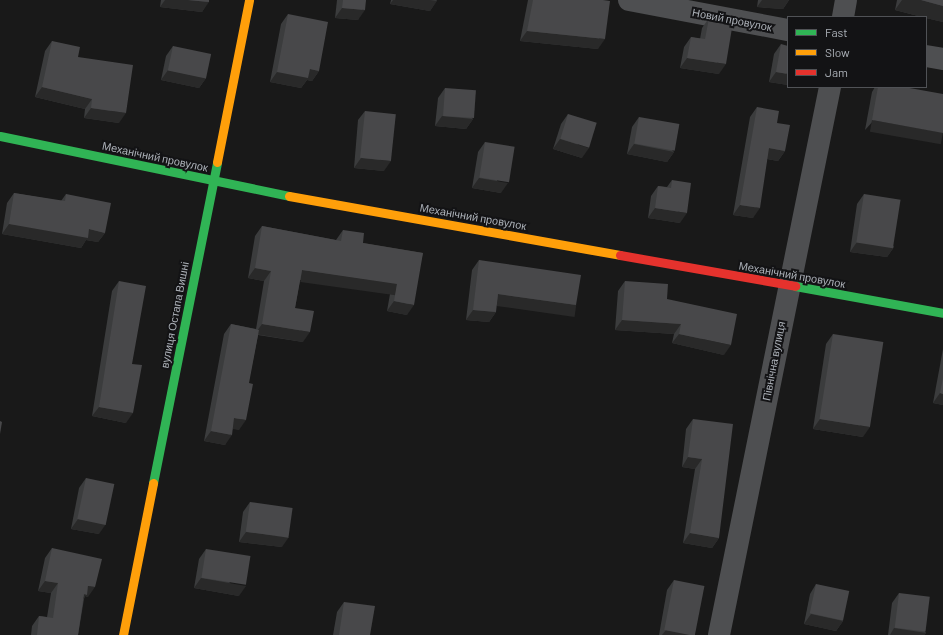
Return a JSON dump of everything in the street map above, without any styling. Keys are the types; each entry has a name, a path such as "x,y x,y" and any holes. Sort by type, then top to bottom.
{"street":[{"name":"вулиця Остапа Вишні","path":"123,635 249,0"},
{"name":"Новий провулок","path":"629,0 787,30"},
{"path":"843,16 846,0"},
{"path":"927,56 943,59"},
{"name":"Північна вулиця","path":"719,635 788,287 830,88"},
{"name":"Механічний провулок","path":"0,136 214,182 943,314"}],"building":[{"path":"188,0 209,0 209,2"},
{"path":"343,0 366,0 365,10 342,8"},
{"path":"533,0 610,1 605,39 527,31"},
{"path":"921,0 943,0 943,6"},
{"path":"288,14 328,22 319,71 310,69 308,78 277,72"},
{"path":"709,18 733,22 726,64 687,58 691,37 705,39"},
{"path":"52,41 80,47 78,57 133,65 126,113 91,108 92,99 42,87"},
{"path":"781,44 787,46 787,74 776,72"},
{"path":"173,46 211,54 206,79 168,70"},
{"path":"445,88 476,90 474,118 443,116"},
{"path":"878,88 910,88 943,94 943,133 872,120"},
{"path":"757,107 779,111 777,123 790,125 785,151 769,148 760,208 740,205"},
{"path":"365,111 396,114 391,161 360,158"},
{"path":"568,114 597,123 589,148 560,139"},
{"path":"639,117 679,124 675,151 634,144"},
{"path":"485,142 515,147 509,182 479,178"},
{"path":"672,180 691,183 687,213 655,208 658,186 671,188"},
{"path":"14,193 65,201 66,194 111,203 105,233 89,229 88,238 9,224"},
{"path":"864,194 901,200 893,248 856,242"},
{"path":"262,226 341,241 343,230 364,233 363,243 423,253 414,305 394,301 397,284 302,270 295,308 314,311 310,332 262,324 271,271 255,268"},
{"path":"479,260 581,275 576,305 498,294 496,312 473,310"},
{"path":"119,281 146,286 132,364 142,365 133,413 99,407"},
{"path":"625,281 668,284 667,299 737,314 731,345 679,334 681,324 622,320"},
{"path":"231,324 259,330 249,383 253,384 246,420 234,418 232,435 211,431"},
{"path":"833,334 883,342 870,427 820,419"},
{"path":"943,378 943,394 940,393"},
{"path":"693,419 733,424 719,538 690,533 702,459 688,457"},
{"path":"0,421 2,422 0,434"},
{"path":"86,478 114,484 106,525 77,519"},
{"path":"250,502 293,508 288,538 246,532"},
{"path":"52,548 102,559 95,587 88,586 87,595 84,594 78,635 37,635 39,616 53,618 58,583 45,581"},
{"path":"206,549 250,556 246,585 201,578"},
{"path":"674,580 704,586 695,635 664,630"},
{"path":"816,584 849,591 843,620 810,613"},
{"path":"899,593 930,597 926,632 895,628"},
{"path":"344,602 375,606 370,635 339,635"}],"traffic: fast":[{"path":"0,136 289,196"},
{"path":"153,483 217,162"},
{"path":"795,286 943,313"}],"traffic: slow":[{"path":"217,162 249,0"},
{"path":"289,196 620,255"},
{"path":"123,635 153,483"}],"traffic: jam":[{"path":"620,255 795,286"}]}
